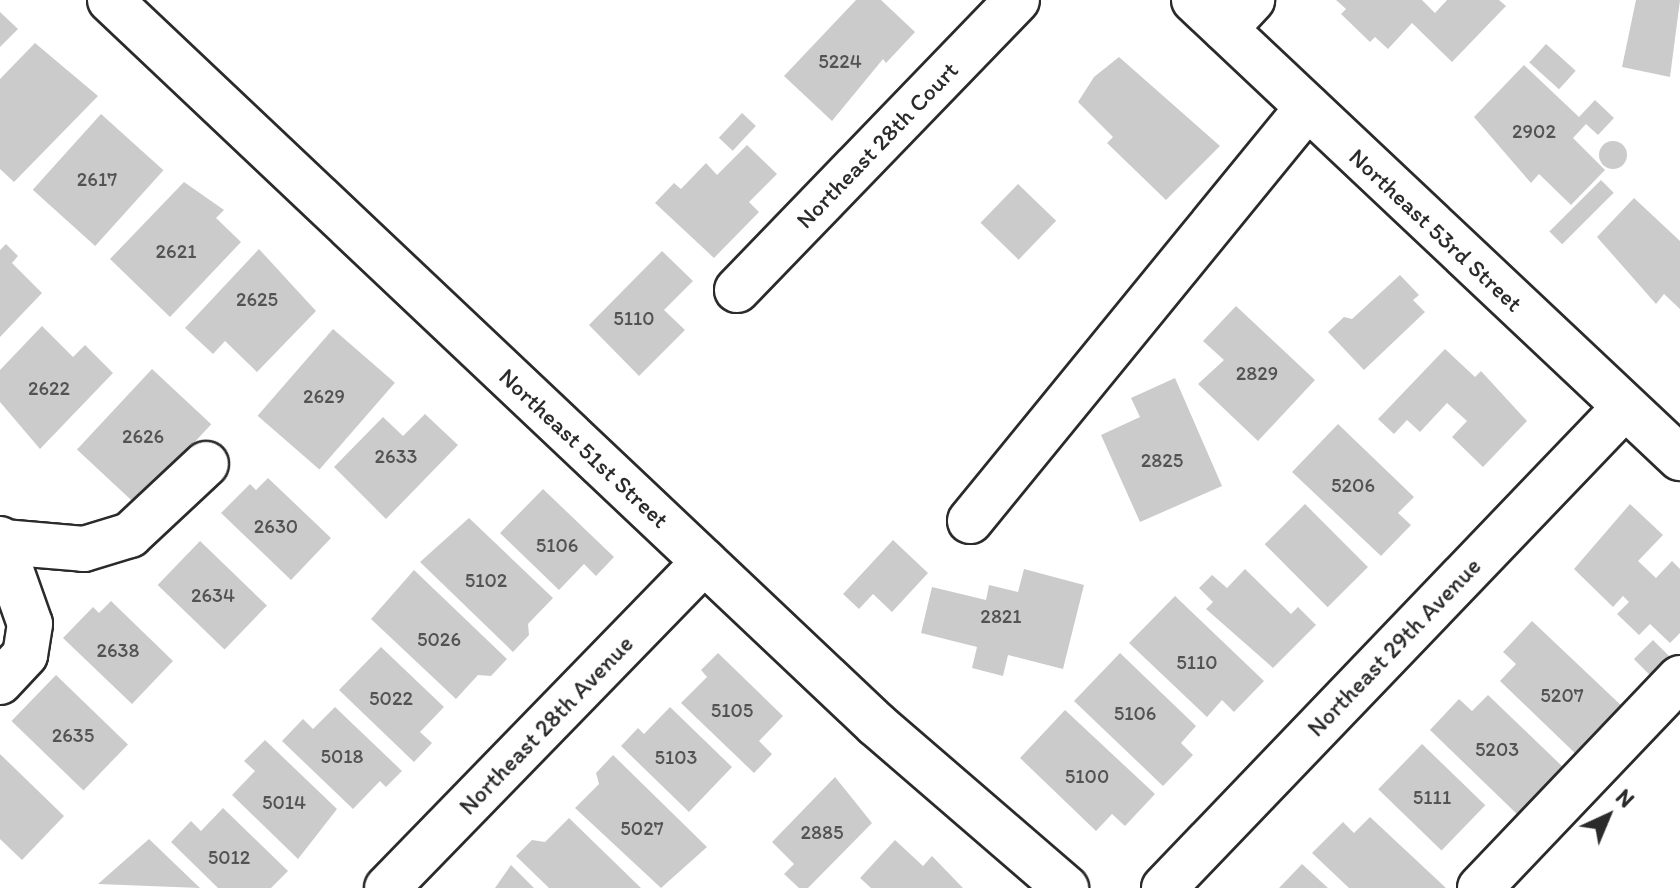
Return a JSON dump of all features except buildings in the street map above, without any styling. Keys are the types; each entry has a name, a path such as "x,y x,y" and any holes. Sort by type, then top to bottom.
{"street":[{"name":"Northeast 51st Street","path":"110,0 877,725 1066,888"},
{"name":"Northeast 28th Court","path":"737,290 1017,0"},
{"name":"Northeast 53rd Street","path":"1224,10 1308,107 1680,458"},
{"path":"970,521 1080,378 1308,107"},
{"name":"Northeast 29th Avenue","path":"1164,888 1625,407"},
{"path":"0,682 25,655 30,624 2,540 84,549 130,535 206,464"},
{"name":"Northeast 28th Avenue","path":"387,888 704,562"},
{"path":"1480,888 1680,678"}]}
